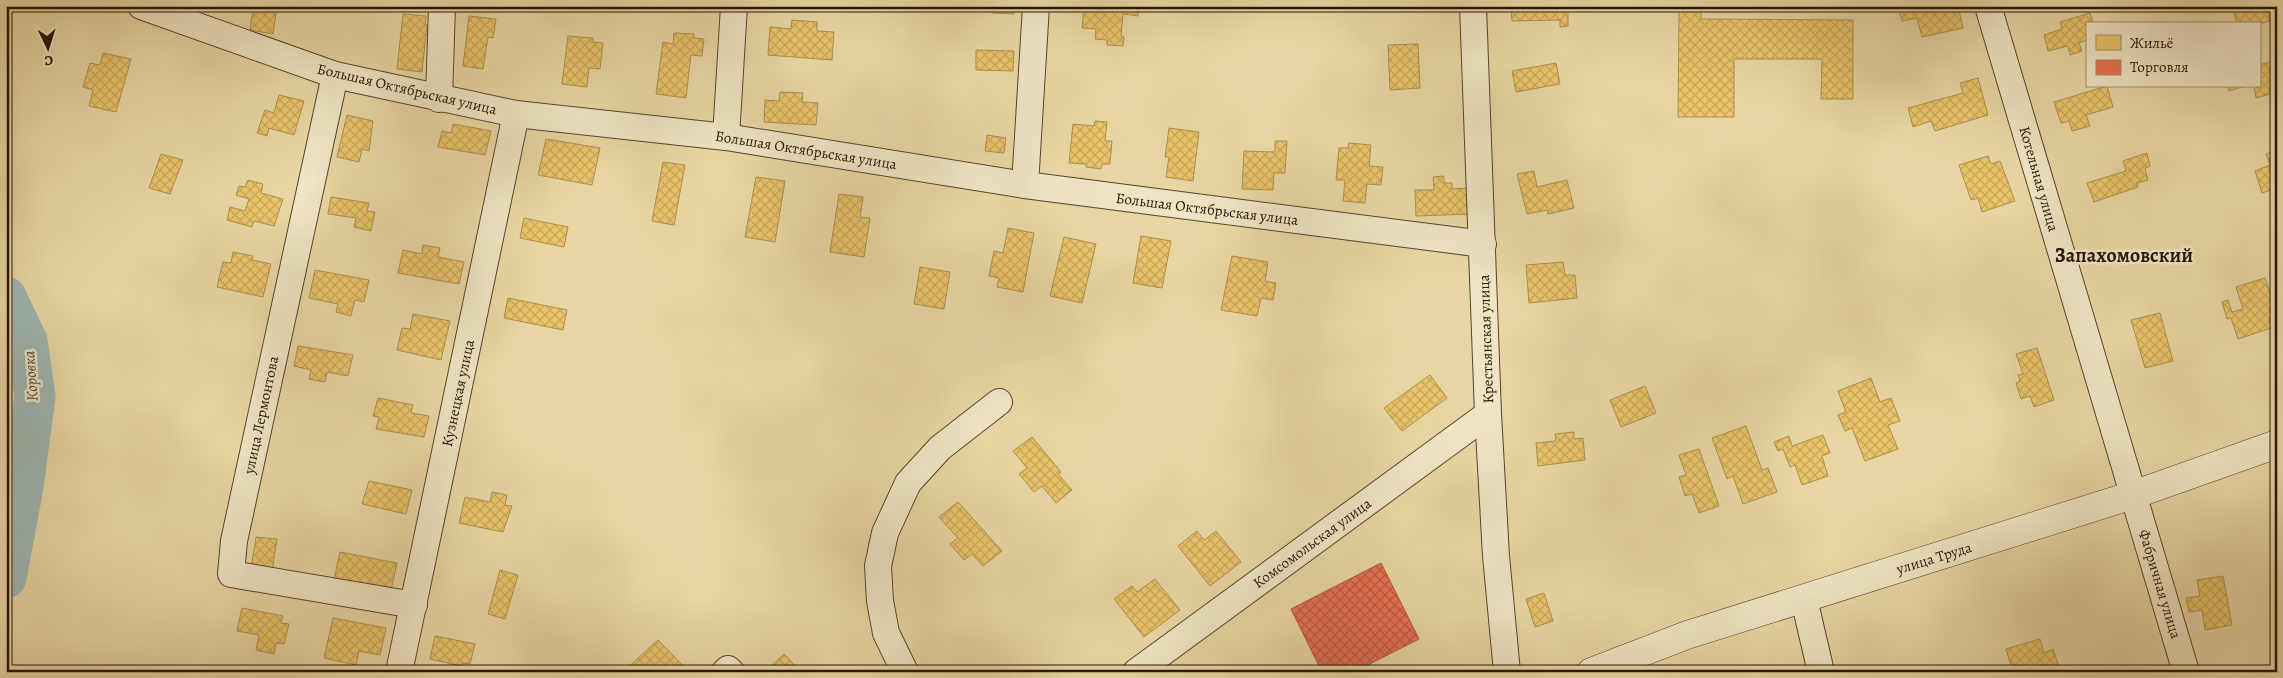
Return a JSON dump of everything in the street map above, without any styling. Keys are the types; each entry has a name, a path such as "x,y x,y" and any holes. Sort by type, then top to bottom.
{"street":[{"name":"Большая Октябрьская улица","path":"141,6 335,74 439,99 516,114 726,137 1025,186 1483,244"},
{"path":"439,99 442,6"},
{"path":"726,137 734,6"},
{"path":"1025,186 1036,6"},
{"name":"Крестьянская улица","path":"1473,6 1488,414 1496,556 1507,672"},
{"name":"Котельная улица","path":"1988,6 2133,495"},
{"name":"улица Лермонтова","path":"335,74 234,540 230,574 414,605"},
{"name":"Кузнецкая улица","path":"399,672 516,114"},
{"path":"905,672 886,633 880,602 878,566 885,533 908,483 940,448 999,402"},
{"name":"Комсомольская улица","path":"1136,672 1488,414"},
{"name":"улица Труда","path":"1591,672 1687,635 2133,495 2277,444"},
{"name":"Фабричная улица","path":"2133,495 2186,672"},
{"path":"1804,599 1821,672"},
{"path":"725,672 728,669 731,672"}],"building: Жильё":[{"path":"243,6 277,6 273,34 250,30 253,9"},
{"path":"992,6 1015,6 1014,14 992,13"},
{"path":"1084,6 1139,6 1138,16 1123,14 1121,36 1124,37 1123,46 1107,45 1107,40 1095,39 1096,29 1082,28"},
{"path":"1511,6 1568,6 1568,26 1560,27 1560,20 1512,21"},
{"path":"1898,6 1958,6 1963,28 1922,37 1917,18 1902,21"},
{"path":"2232,6 2266,6 2270,21 2260,24 2260,22 2236,22"},
{"path":"1679,11 1701,12 1701,19 1853,20 1853,99 1821,99 1822,59 1734,59 1734,117 1678,117"},
{"path":"2090,13 2093,22 2086,22 2086,40 2079,43 2082,51 2070,55 2068,46 2048,51 2044,35 2062,29 2060,22"},
{"path":"403,14 426,16 425,24 427,25 422,72 397,69"},
{"path":"469,16 496,19 493,38 488,37 483,69 463,66"},
{"path":"792,20 817,22 817,31 834,32 832,60 768,55 770,27 791,29"},
{"path":"674,33 694,34 694,38 704,39 702,56 691,55 686,98 656,94 663,42 673,44"},
{"path":"568,36 593,38 593,42 603,43 600,69 589,68 587,87 562,84"},
{"path":"1418,44 1420,88 1390,90 1388,45"},
{"path":"976,50 1014,51 1013,71 976,70"},
{"path":"103,53 131,59 116,112 89,106 93,90 83,87 90,63 100,65"},
{"path":"2277,60 2277,92 2256,98 2254,88 2260,88 2260,65"},
{"path":"1556,63 1560,84 1516,92 1512,71"},
{"path":"1978,78 1988,115 1935,131 1931,121 1913,127 1908,108 1963,93 1960,83"},
{"path":"2100,88 2108,88 2113,107 2086,115 2090,126 2072,131 2069,121 2061,123 2054,102"},
{"path":"2228,88 2239,88 2229,91"},
{"path":"780,92 803,93 802,102 818,103 816,125 764,122 765,100 779,101"},
{"path":"279,95 304,101 294,135 269,128 267,136 257,133 265,110 274,113"},
{"path":"347,115 373,121 369,151 362,149 359,162 337,157"},
{"path":"1095,121 1107,122 1105,141 1112,141 1110,164 1102,164 1101,169 1086,167 1086,164 1069,163 1073,124 1094,126"},
{"path":"453,124 491,131 485,155 438,147 442,131 451,133"},
{"path":"1169,128 1199,132 1193,181 1166,177 1169,157 1165,157"},
{"path":"987,135 1006,138 1004,153 985,151"},
{"path":"546,139 600,148 592,185 538,175"},
{"path":"1275,141 1287,141 1285,173 1274,173 1273,190 1242,189 1244,151 1275,152"},
{"path":"1349,143 1371,145 1369,166 1383,167 1381,185 1367,184 1365,203 1343,201 1345,180 1336,180 1339,148 1348,148"},
{"path":"2277,150 2277,188 2262,193 2255,171 2270,165 2266,154"},
{"path":"2147,153 2150,166 2145,168 2148,180 2137,183 2138,187 2094,202 2087,183 2126,171 2123,161"},
{"path":"161,154 183,160 170,194 149,188"},
{"path":"1988,156 1991,164 2000,161 2015,201 1982,212 1978,198 1971,200 1959,165"},
{"path":"663,162 685,165 674,225 652,221"},
{"path":"1534,171 1537,187 1567,180 1574,208 1548,214 1547,210 1527,214 1517,174"},
{"path":"1444,176 1444,183 1452,183 1452,189 1470,188 1471,214 1416,216 1415,190 1434,190 1433,177"},
{"path":"756,177 785,181 775,242 745,237"},
{"path":"248,180 263,184 261,193 283,199 274,226 254,221 252,227 227,220 230,207 245,211 249,199 236,195 239,186 245,187"},
{"path":"839,194 863,197 860,217 870,218 864,257 830,252"},
{"path":"331,197 369,203 367,211 375,212 371,231 354,227 356,218 328,214"},
{"path":"524,218 568,227 564,247 520,238"},
{"path":"1008,228 1034,233 1023,292 997,287 999,278 989,276 994,251 1003,253"},
{"path":"1141,236 1171,241 1162,288 1133,283"},
{"path":"1064,237 1096,244 1082,303 1050,296"},
{"path":"423,245 440,248 438,257 464,262 459,284 398,273 403,250 422,254"},
{"path":"233,252 253,256 252,260 271,264 263,297 217,287 223,262 231,263"},
{"path":"1232,256 1268,262 1265,281 1276,283 1273,300 1261,298 1257,316 1221,310"},
{"path":"1563,262 1565,275 1575,275 1577,298 1529,303 1526,265"},
{"path":"920,267 950,272 944,309 914,304"},
{"path":"315,270 369,280 364,302 355,300 351,316 336,312 338,304 309,298"},
{"path":"2265,278 2277,314 2277,326 2238,339 2231,318 2227,319 2222,302 2228,300 2232,312 2243,309 2236,287"},
{"path":"508,298 567,310 563,330 504,318"},
{"path":"2160,313 2173,361 2145,368 2131,320"},
{"path":"413,314 450,321 441,360 397,350 402,328 410,329"},
{"path":"298,346 353,355 348,376 327,372 325,382 309,379 311,370 294,366"},
{"path":"2037,348 2054,400 2034,407 2030,396 2021,399 2016,383 2020,381 2018,375 2023,374 2016,354"},
{"path":"1430,375 1447,398 1402,431 1384,408"},
{"path":"1871,378 1880,402 1891,398 1900,421 1888,425 1898,449 1865,461 1852,428 1845,431 1838,415 1846,412 1838,391"},
{"path":"1645,386 1656,413 1621,427 1610,400"},
{"path":"378,398 413,405 411,413 429,416 424,437 376,429 379,417 373,416"},
{"path":"1746,426 1762,470 1768,468 1777,492 1743,504 1733,476 1727,479 1712,438"},
{"path":"1574,432 1574,439 1583,438 1585,460 1538,466 1536,443 1556,441 1555,434"},
{"path":"1823,435 1830,453 1822,456 1828,476 1802,485 1795,465 1790,467 1783,449 1778,451 1774,442 1789,436 1792,446"},
{"path":"1032,437 1061,472 1058,474 1072,490 1056,503 1042,486 1034,492 1019,474 1027,468 1013,451"},
{"path":"1699,449 1719,506 1699,513 1692,494 1685,496 1679,477 1686,475 1679,455"},
{"path":"369,481 412,490 406,514 362,504"},
{"path":"492,492 507,495 505,505 512,506 503,532 459,523 465,497 490,502"},
{"path":"958,502 1002,551 983,566 972,554 964,560 950,544 958,538 939,517"},
{"path":"1197,531 1204,540 1216,531 1241,562 1210,586 1178,546"},
{"path":"256,537 277,539 272,571 251,569"},
{"path":"340,552 397,563 391,590 334,580"},
{"path":"500,570 518,575 505,619 488,614"},
{"path":"2223,576 2232,625 2205,630 2202,610 2189,612 2186,598 2200,596 2197,580"},
{"path":"1155,579 1180,610 1144,637 1114,599 1132,586 1137,592"},
{"path":"1544,593 1553,621 1535,627 1526,599"},
{"path":"242,608 283,616 281,623 289,624 284,644 276,643 274,654 256,650 259,635 237,631"},
{"path":"333,618 386,628 380,655 359,651 356,665 324,658"},
{"path":"435,636 475,644 470,664 462,663 461,666 430,659"},
{"path":"2040,639 2044,653 2053,649 2059,667 2045,672 2013,672 2006,649"},
{"path":"658,640 688,671 627,672 625,670"},
{"path":"784,654 801,672 765,672"}],"building: Торговля":[{"path":"1381,563 1419,639 1354,672 1322,672 1291,609"}],"waterway":[{"name":"Коровка","path":"6,297 27,341 35,396 23,487 6,578"}],"district":[{"name":"Запахомовский","path":"2124,255"}]}
